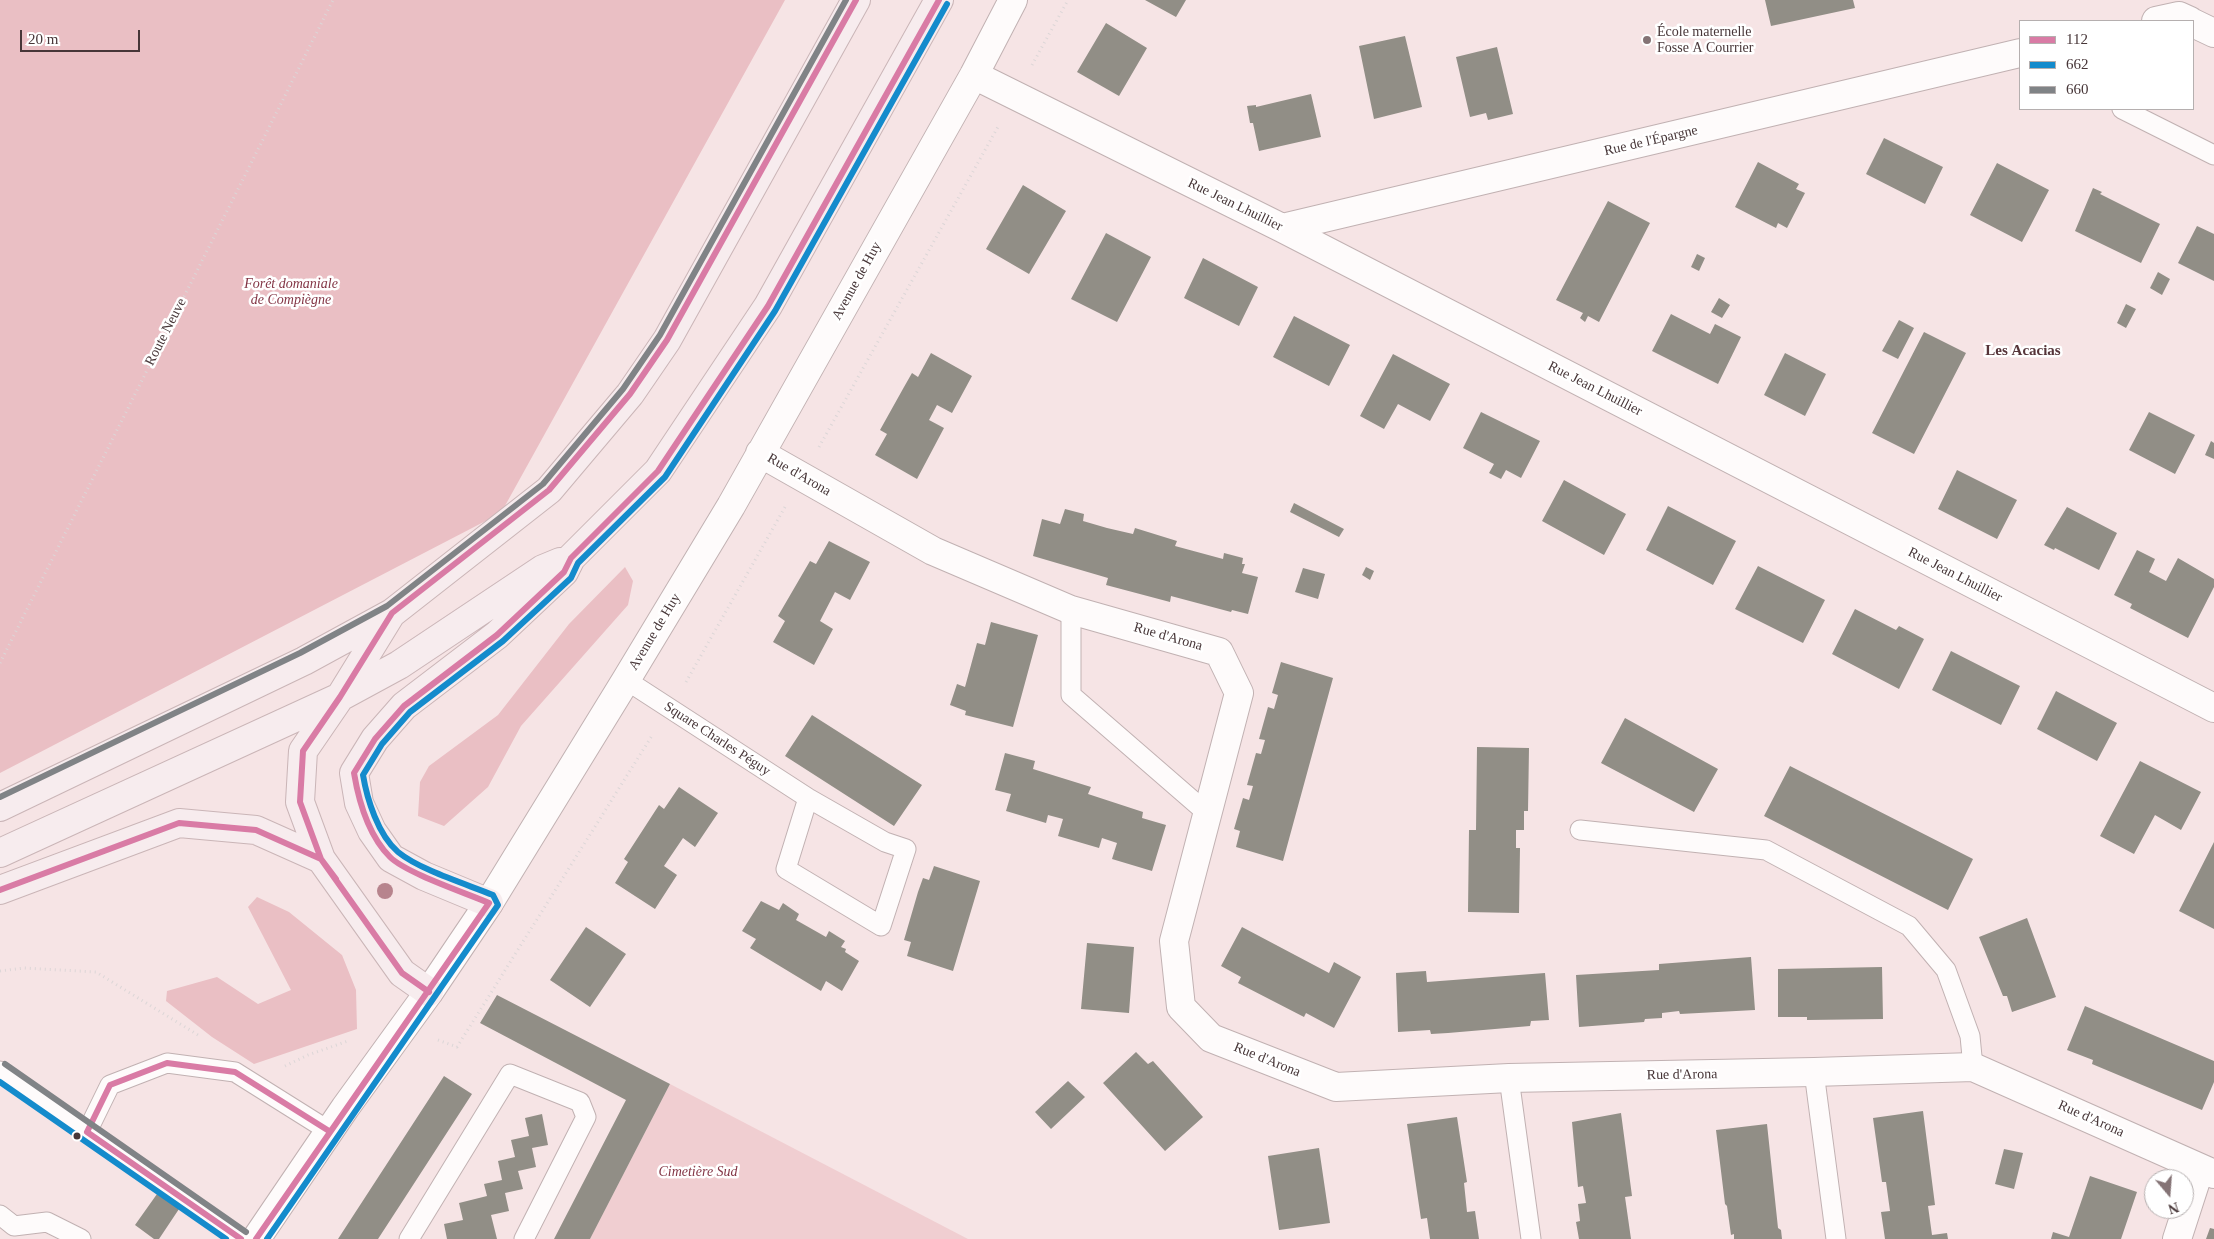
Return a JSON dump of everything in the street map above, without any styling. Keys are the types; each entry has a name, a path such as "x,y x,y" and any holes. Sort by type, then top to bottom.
{"main road":[{"path":"0,807 304,662 392,613 548,490 630,394 667,340 856,0"},
{"path":"489,903 424,876 391,858 372,831 359,804 354,773 375,739 404,706 512,621 564,572 571,558 658,471 768,306 939,0"},
{"path":"0,853 340,697 399,665 544,569 571,558"},
{"path":"392,613 340,697 303,751 300,802 321,858 402,973 429,992"},
{"path":"0,890 179,823 256,830 321,858"}],"street":[{"name":"Avenue de Huy","path":"256,1239 329,1131 429,992 489,903 626,680 760,453 974,75 1014,0"},
{"path":"2161,20 2179,16 2187,20"},
{"path":"2194,23 2214,33"},
{"name":"Rue de l'Épargne","path":"1282,228 2019,55"},
{"name":"Rue Jean Lhuillier","path":"974,75 1282,228 2214,708"},
{"name":"Rue d'Arona","path":"760,453 933,551 1071,610 1219,652 1239,693 1174,941 1181,1007 1210,1038 1336,1088 1509,1078 1973,1067 2207,1171"},
{"path":"2177,1239 2207,1171"}],"lane":[{"path":"2124,110 2214,155"},
{"path":"1071,610 1071,695 1207,812"},
{"name":"Square Charles Péguy","path":"626,680 808,798 885,842 906,849 881,926 786,869 808,798"},
{"path":"1580,830 1766,850 1909,926 1946,970 1970,1036 1973,1067"},
{"path":"87,1132 110,1086 167,1064 235,1072 329,1131"},
{"path":"0,1071 241,1239"},
{"path":"1814,1072 1836,1239"},
{"path":"409,1239 510,1074 580,1102 586,1117 524,1239"},
{"path":"1509,1078 1531,1239"},
{"path":"0,1215 14,1226 47,1222 81,1239"}],"path":[{"name":"Route Neuve","path":"0,663 333,0"},
{"path":"457,1046 703,656 1068,0"},
{"path":"0,971 24,968 96,972 200,1036"}],"green space":[{"name":"Forêt domaniale de Compiègne","path":"0,0 785,0 501,513 0,773"},
{"path":"625,567 633,581 628,605 521,726 488,787 444,826 418,816 420,782 429,766 498,715 569,624"},
{"path":"257,897 289,912 342,955 356,990 357,1029 254,1064 212,1037 166,1001 167,991 217,977 258,1004 291,990 248,907"},
{"name":"Cimetière Sud","path":"670,1084 968,1239 590,1239"}],"building":[{"path":"1145,0 1186,0 1176,17"},
{"path":"1765,0 1853,0 1855,8 1771,26"},
{"path":"1106,23 1147,48 1119,96 1077,72"},
{"path":"1405,36 1422,107 1374,119 1359,46"},
{"path":"1497,47 1513,114 1488,120 1486,113 1470,117 1456,57"},
{"path":"1311,94 1321,137 1259,151 1247,106 1256,105 1256,107"},
{"path":"1884,138 1943,167 1925,204 1866,174"},
{"path":"1758,162 1799,184 1796,189 1805,193 1787,228 1778,223 1776,228 1735,207"},
{"path":"1997,163 2049,190 2022,242 1970,215"},
{"path":"1023,185 1066,211 1029,274 986,249"},
{"path":"2093,188 2102,192 2100,194 2160,224 2141,263 2075,231"},
{"path":"1608,201 1650,223 1599,322 1588,316 1585,322 1580,318 1583,313 1556,300"},
{"path":"2197,226 2214,234 2214,281 2178,263"},
{"path":"1106,233 1151,257 1117,322 1071,299"},
{"path":"1697,254 1705,258 1699,271 1691,267"},
{"path":"1203,258 1258,287 1239,326 1184,298"},
{"path":"2158,272 2170,279 2162,295 2150,288"},
{"path":"1719,298 1730,305 1722,318 1711,312"},
{"path":"2126,304 2136,309 2126,328 2117,323"},
{"path":"1671,314 1710,334 1715,324 1741,337 1718,384 1652,351"},
{"path":"1294,316 1350,345 1329,386 1273,357"},
{"path":"1899,320 1914,328 1898,359 1882,351"},
{"path":"1924,332 1966,353 1914,454 1872,433"},
{"path":"931,353 972,376 952,413 937,405 929,420 944,428 917,479 875,455 887,434 880,430 912,373 918,377"},
{"path":"1785,353 1826,374 1805,416 1764,395"},
{"path":"1393,354 1450,384 1430,421 1398,404 1384,429 1360,416"},
{"path":"1481,412 1540,441 1521,478 1506,470 1501,479 1489,473 1494,464 1463,448"},
{"path":"2149,412 2195,435 2175,474 2129,450"},
{"path":"2211,441 2214,443 2214,459 2205,455"},
{"path":"1957,470 2017,500 1997,539 1938,509"},
{"path":"1564,480 1626,514 1604,555 1542,521"},
{"path":"1294,503 1344,529 1339,537 1290,512"},
{"path":"1668,506 1736,541 1713,585 1646,550"},
{"path":"2067,507 2117,533 2099,570 2055,548 2054,550 2044,545"},
{"path":"1065,509 1084,514 1083,521 1107,528 1133,534 1135,528 1177,541 1175,546 1223,559 1224,553 1243,558 1242,564 1245,564 1242,573 1258,577 1248,614 1232,610 1231,612 1171,596 1170,602 1106,585 1108,578 1033,556 1042,519 1060,524"},
{"path":"829,541 870,562 850,600 835,592 820,621 833,629 814,665 773,642 785,621 778,616 810,561 816,564"},
{"path":"2137,550 2155,559 2149,572 2166,581 2178,558 2214,579 2214,587 2188,638 2130,608 2132,604 2114,595"},
{"path":"1758,566 1825,600 1803,643 1735,609"},
{"path":"1366,567 1374,571 1370,580 1362,575"},
{"path":"1303,568 1325,574 1318,599 1295,592"},
{"path":"1855,609 1896,630 1899,626 1924,639 1899,689 1832,654"},
{"path":"991,622 1038,635 1013,727 965,715 966,711 950,705 957,684 965,687 977,643 985,645"},
{"path":"1951,651 2020,686 2001,725 1932,690"},
{"path":"1281,662 1333,678 1283,861 1236,847 1240,831 1234,829 1243,798 1249,800 1253,786 1247,785 1256,753 1261,754 1265,740 1259,739 1268,707 1274,709 1278,695 1272,693"},
{"path":"2056,691 2117,723 2097,761 2037,729"},
{"path":"812,715 922,785 894,826 785,756"},
{"path":"1625,718 1718,769 1694,812 1601,763"},
{"path":"1477,747 1529,748 1528,811 1524,811 1524,830 1516,830 1516,848 1520,848 1519,913 1468,912 1469,830 1476,830"},
{"path":"1005,753 1035,761 1033,769 1091,787 1088,794 1143,812 1142,818 1166,825 1152,871 1112,859 1117,843 1102,838 1099,848 1058,836 1063,819 1048,815 1046,823 1006,811 1011,794 995,790"},
{"path":"2140,761 2201,792 2181,830 2155,815 2134,854 2100,836"},
{"path":"1790,766 1973,859 1948,910 1764,816"},
{"path":"679,787 718,813 695,847 683,838 664,866 677,875 655,909 615,883 628,862 624,859 659,805 664,809"},
{"path":"2214,842 2214,929 2179,911"},
{"path":"934,866 980,881 953,971 907,956 911,942 904,940 923,878 929,880"},
{"path":"761,901 779,910 783,903 799,914 796,920 826,937 829,931 845,941 841,947 859,961 842,991 826,981 821,991 750,948 756,939 742,931"},
{"path":"2027,918 2056,997 2012,1012 2007,996 2003,996 1979,937"},
{"path":"586,927 626,954 590,1007 550,980"},
{"path":"1242,927 1329,973 1334,962 1361,977 1334,1028 1306,1013 1304,1017 1238,983 1241,977 1221,966"},
{"path":"1087,943 1134,947 1129,1013 1081,1009"},
{"path":"1751,957 1755,1010 1680,1014 1679,1011 1662,1013 1662,1018 1645,1019 1644,1022 1579,1027 1576,975 1659,970 1659,964"},
{"path":"1882,967 1883,1019 1807,1020 1807,1017 1778,1017 1778,969"},
{"path":"1426,971 1427,982 1545,973 1549,1020 1531,1021 1530,1026 1448,1033 1431,1034 1430,1030 1398,1032 1396,973"},
{"path":"497,995 670,1084 590,1239 554,1239 626,1100 480,1023"},
{"path":"2085,1006 2214,1061 2214,1082 2202,1110 2092,1064 2093,1060 2067,1050"},
{"path":"1136,1052 1148,1064 1153,1061 1203,1117 1165,1151 1103,1083"},
{"path":"444,1076 472,1094 378,1239 338,1239"},
{"path":"1068,1081 1085,1097 1051,1129 1035,1112"},
{"path":"1923,1111 1935,1205 1928,1206 1932,1235 1947,1233 1948,1239 1885,1239 1881,1212 1890,1211 1886,1182 1882,1182 1873,1118"},
{"path":"1621,1113 1632,1196 1625,1197 1631,1239 1579,1239 1576,1222 1580,1221 1578,1204 1586,1203 1583,1186 1578,1187 1572,1122"},
{"path":"542,1114 548,1145 532,1148 536,1167 518,1171 523,1189 505,1193 509,1211 491,1215 497,1239 447,1239 444,1224 463,1220 459,1203 487,1196 484,1184 502,1180 498,1161 515,1157 511,1140 529,1136 525,1118"},
{"path":"1457,1117 1467,1182 1464,1183 1467,1212 1475,1211 1479,1239 1430,1239 1427,1218 1421,1219 1407,1124"},
{"path":"1767,1124 1778,1228 1781,1230 1782,1239 1734,1239 1734,1234 1731,1235 1727,1206 1725,1204 1716,1130"},
{"path":"1319,1148 1330,1223 1279,1230 1268,1156"},
{"path":"2004,1149 2023,1153 2014,1189 1995,1184"},
{"path":"2090,1176 2137,1192 2121,1239 2051,1239 2053,1232 2069,1237"},
{"path":"157,1194 179,1209 159,1239 154,1239 135,1225"},
{"path":"2210,1228 2214,1229 2214,1239 2206,1239"}],"transit line":[{"name":"660","path":"0,797 300,653 387,606 543,484 623,389 660,335 846,0"},
{"name":"112","path":"429,992 402,973 321,859 300,802 303,751 340,697 392,613 549,490 630,394 667,340 856,0"},
{"name":"112","path":"256,1239 489,903 409,870 390,857 370,829 359,796 354,773 375,739 404,706 497,635 564,572 571,558 658,471 768,306 939,0"},
{"name":"662","path":"267,1239 498,905 493,895 431,871 407,859 398,852 391,845 374,816 363,775 382,744 410,712 503,641 571,578 578,563 665,477 775,311 947,4"},
{"name":"112","path":"0,890 179,823 256,830 321,859 336,879"},
{"name":"112","path":"87,1132 110,1085 167,1063 235,1072 329,1131"},
{"name":"660","path":"5,1064 246,1232"},
{"name":"662","path":"0,1082 226,1239"},
{"name":"112","path":"87,1132 241,1239"}],"place":[{"name":"École maternelle Fosse A Courrier","path":"1647,40"}],"district":[{"name":"Les Acacias","path":"2023,351"}]}
